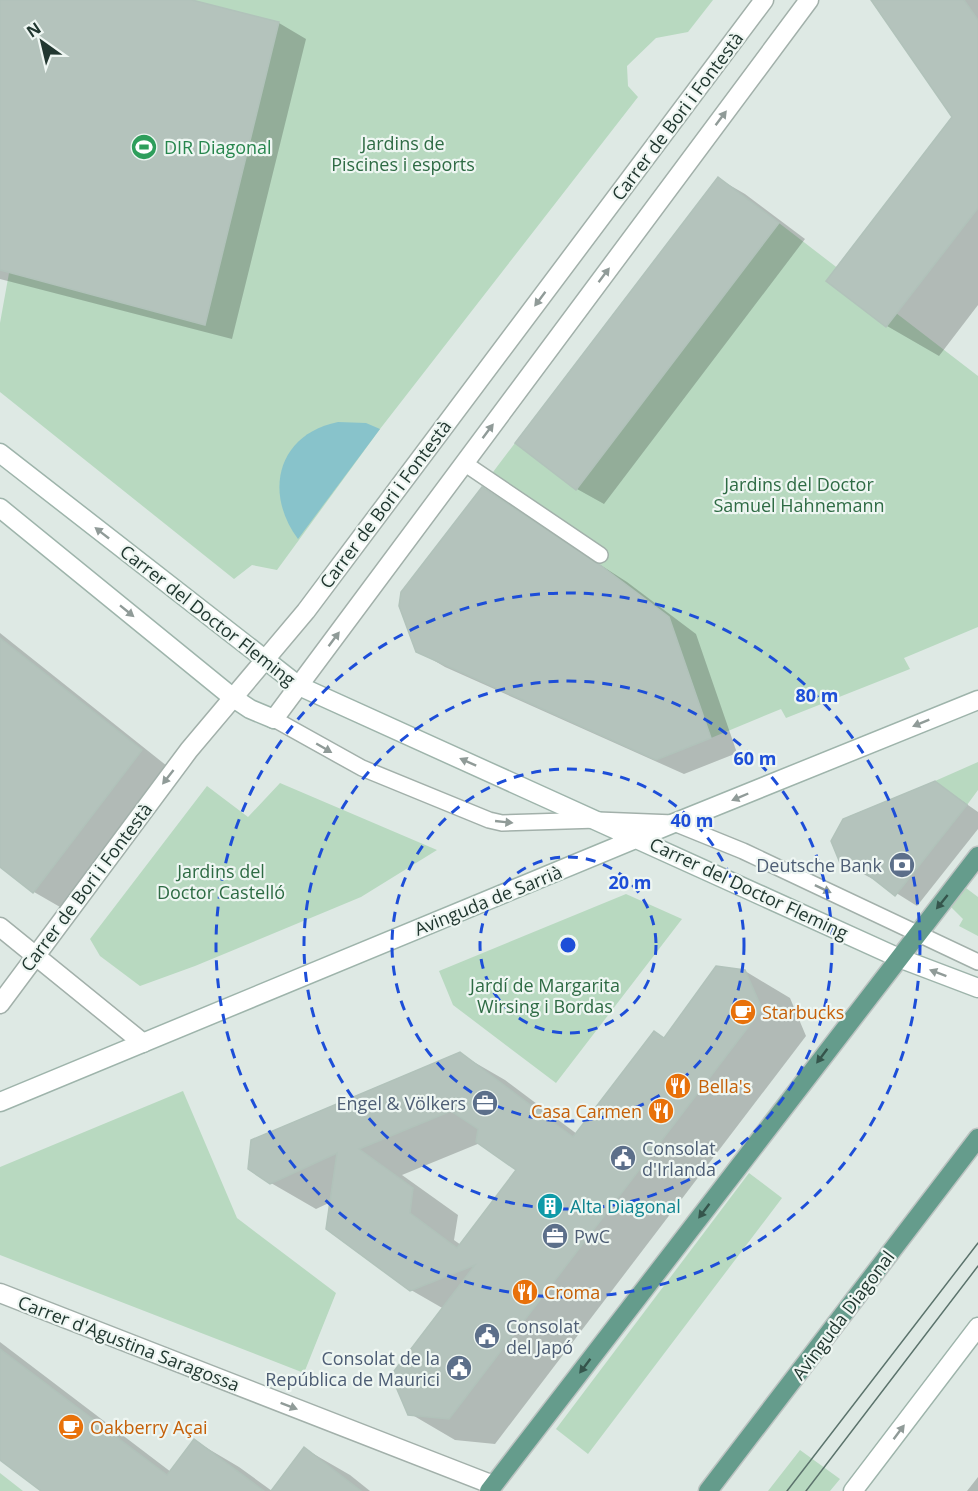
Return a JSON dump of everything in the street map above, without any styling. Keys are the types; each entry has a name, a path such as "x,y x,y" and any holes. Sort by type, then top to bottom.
{"main road":[{"path":"491,1488 978,856"},
{"name":"Avinguda Diagonal","path":"708,1491 978,1138"}],"street":[{"name":"Carrer de Bori i Fontestà","path":"0,1004 144,808 232,697 306,610 764,0"},
{"name":"Carrer de Bori i Fontestà","path":"274,719 809,0"},
{"name":"Carrer del Doctor Fleming","path":"0,453 299,686 639,838 899,958"},
{"name":"Carrer del Doctor Fleming","path":"0,508 232,697 250,709 274,719"},
{"name":"Avinguda de Sarrià","path":"0,1102 674,823 977,701"},
{"path":"0,927 143,1043"},
{"path":"899,958 978,988"},
{"name":"Carrer d'Agustina Saragossa","path":"0,1293 491,1488"},
{"path":"854,1491 978,1327"}],"lane":[{"path":"464,463 600,555"},
{"name":"Carrer del Doctor Fleming","path":"274,719 362,768 489,820 529,823 598,820 674,823 743,851 919,933"},
{"path":"919,933 978,962"}],"green space":[{"name":"Jardins de Piscines i esports","path":"76,0 713,0 688,32 656,38 627,66 628,86 638,97 380,429 277,570 252,565 234,579 0,392 0,323 9,273"},
{"name":"Jardins del Doctor Samuel Hahnemann","path":"779,223 978,376 978,627 904,658 910,669 786,718 781,709 711,738 669,617 487,480 515,443 576,490"},
{"path":"978,762 978,790 967,805 935,781"},
{"name":"Jardins del Doctor Castelló","path":"280,783 437,850 361,897 195,966 140,986 100,956 90,939 207,786 248,817"},
{"path":"966,888 978,897 978,936 959,926 963,919 951,907"},
{"name":"Jardí de Margarita Wirsing i Bordas","path":"626,894 682,919 556,1083 453,1005 439,971"},
{"path":"183,1091 237,1218 336,1293 304,1373 0,1255 0,1167"},
{"path":"749,1173 782,1198 588,1454 556,1429"},
{"path":"800,1450 840,1479 830,1491 768,1491"},
{"path":"0,1473 23,1491 0,1491"}],"water":[{"path":"338,422 366,423 380,429 298,539 287,521 281,503 279,484 282,467 290,452 302,439 318,429"}],"building":[{"name":"DIR Diagonal","path":"0,0 192,0 279,22 205,325 0,270"},
{"path":"871,0 964,0 978,20 978,208 886,327 826,281 952,117"},
{"path":"718,177 779,223 576,490 515,443"},
{"path":"482,487 600,565 669,617 711,738 656,760 416,652 399,606 401,592"},
{"path":"0,638 142,750 33,893 0,867"},
{"path":"935,781 967,805 895,896 867,874 850,870 840,863 831,841 843,819"},
{"name":"Alta Diagonal","path":"716,966 745,970 762,1009 449,1419 408,1415 391,1375 475,1265 410,1291 326,1229 337,1153 270,1184 248,1169 251,1140 460,1052 573,1137 654,1031 664,1038","holes":["451,1111 478,1129 476,1142 516,1170 457,1248 410,1213 413,1188 359,1149"]},
{"path":"0,1349 167,1475 194,1439 264,1491 41,1491 0,1460"},
{"path":"304,1447 361,1491 271,1491"}],"tram line":[{"path":"787,1491 978,1243"},
{"path":"806,1491 978,1266"}],"place":[{"name":"DIR Diagonal","path":"144,147"},
{"name":"Deutsche Bank","path":"902,865"},
{"name":"Starbucks","path":"743,1012"},
{"name":"Bella's","path":"678,1086"},
{"name":"Engel & Völkers","path":"485,1103"},
{"name":"Casa Carmen","path":"661,1111"},
{"name":"Consolat d'Irlanda","path":"623,1158"},
{"name":"Alta Diagonal","path":"550,1206"},
{"name":"PwC","path":"555,1236"},
{"name":"Croma","path":"525,1292"},
{"name":"Consolat del Japó","path":"487,1336"},
{"name":"Consolat de la República de Maurici","path":"459,1368"},
{"name":"Oakberry Açai","path":"71,1427"}]}
